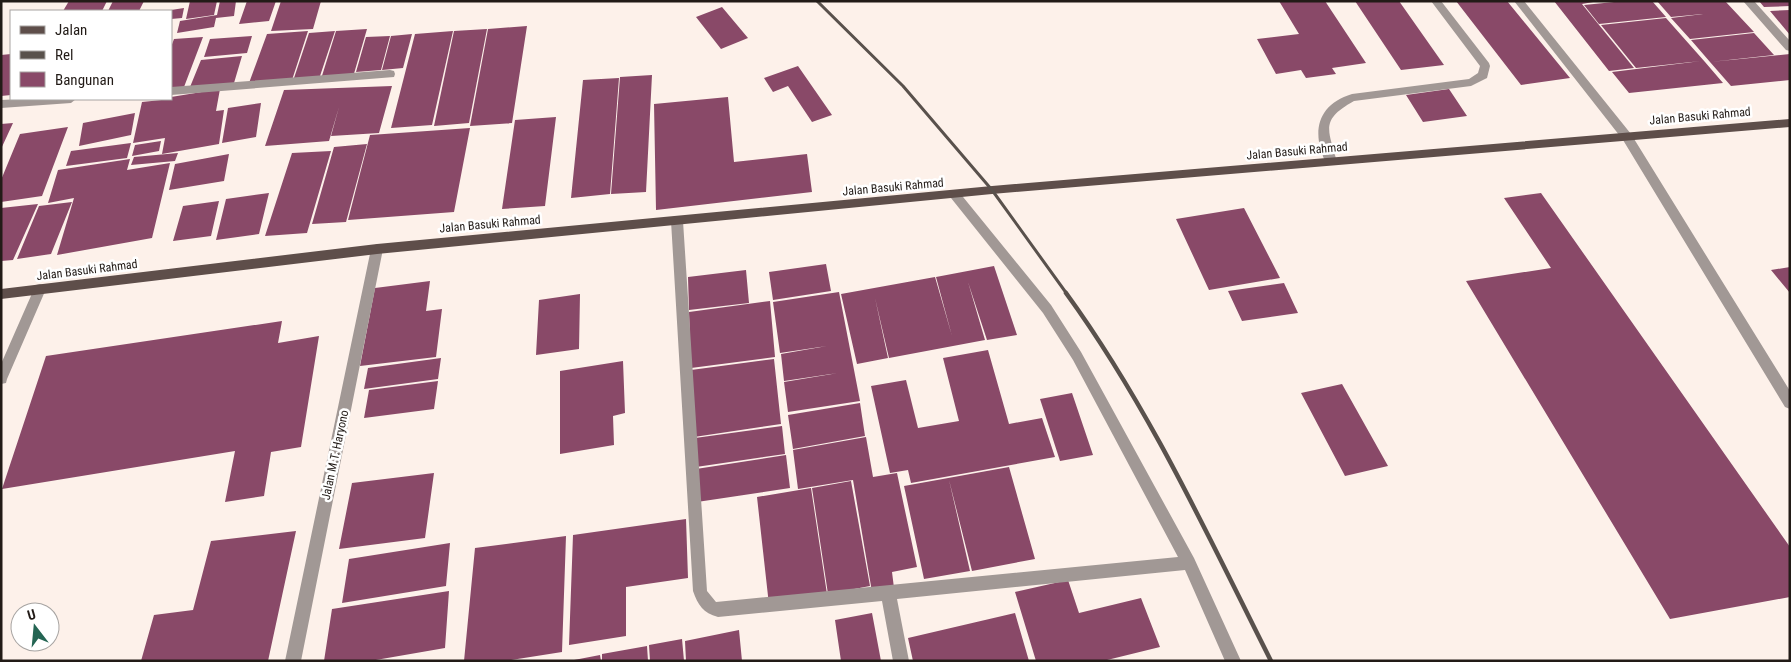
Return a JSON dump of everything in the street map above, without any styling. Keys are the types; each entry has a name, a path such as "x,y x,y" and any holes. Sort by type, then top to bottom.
{"main road":[{"name":"Jalan Basuki Rahmad","path":"1,294 377,248 955,195 1790,123"}],"street":[{"path":"1331,162 1322,126 1325,115 1334,107 1352,98 1470,82 1483,75 1485,66 1436,1"},
{"path":"1519,1 1627,137 1790,403"},
{"path":"1748,1 1790,48"},
{"path":"172,91 390,74"},
{"path":"1,104 57,100"},
{"path":"955,195 1048,309 1077,356 1189,563 1233,661"},
{"path":"676,221 700,591 710,609 718,610 1189,563"},
{"name":"Jalan M.T. Haryono","path":"293,661 377,248"},
{"path":"1,378 40,289"},
{"path":"888,593 901,661"}],"building":[{"path":"69,1 107,1 102,10 64,10"},
{"path":"113,1 144,1 140,10 108,10"},
{"path":"190,1 217,1 214,15 186,19"},
{"path":"220,1 236,1 234,16 216,18 214,27 177,33 180,21 217,15"},
{"path":"247,1 276,1 269,21 239,24"},
{"path":"281,1 321,1 313,29 271,31"},
{"path":"1279,1 1325,1 1366,63 1332,68 1336,74 1306,78 1301,70 1276,74 1257,39 1299,34"},
{"path":"1355,1 1399,1 1444,65 1401,70"},
{"path":"1456,1 1507,1 1570,78 1521,85"},
{"path":"1554,1 1599,1 1582,4 1634,68 1609,71"},
{"path":"1624,1 1652,1 1666,17 1599,24 1584,5"},
{"path":"1657,1 1725,1 1754,32 1690,39 1671,18 1703,14 1671,17"},
{"path":"1759,1 1790,1 1790,6 1764,7"},
{"path":"722,7 748,38 721,49 696,17"},
{"path":"184,8 182,18 172,19 171,10"},
{"path":"1790,10 1790,35 1770,11"},
{"path":"1666,18 1723,83 1629,93 1612,72 1701,61 1636,68 1601,25"},
{"path":"527,26 512,123 470,126 488,29"},
{"path":"367,29 353,77 321,79 336,31"},
{"path":"487,29 469,123 434,126 454,31"},
{"path":"308,31 292,80 249,83 267,34"},
{"path":"335,31 319,79 293,81 309,33"},
{"path":"453,31 432,125 391,128 415,34"},
{"path":"1754,33 1774,55 1710,62 1691,40"},
{"path":"412,34 403,68 382,70 391,36"},
{"path":"252,36 247,53 204,57 210,39"},
{"path":"390,36 381,70 356,72 366,37"},
{"path":"203,37 184,87 172,88 172,44 174,39"},
{"path":"10,54 10,95 1,96 1,55"},
{"path":"1790,54 1790,80 1731,86 1710,62"},
{"path":"242,56 234,83 190,87 201,60"},
{"path":"798,66 832,115 812,122 788,86 773,92 764,78"},
{"path":"652,75 646,192 611,194 620,77"},
{"path":"619,78 610,194 571,198 583,80"},
{"path":"392,86 379,133 331,136 339,107 329,141 265,146 284,90"},
{"path":"220,89 216,111 224,110 219,144 162,154 165,138 133,143 142,102 172,100 172,97"},
{"path":"1449,89 1467,116 1423,122 1406,95"},
{"path":"728,97 734,162 807,154 812,192 656,210 654,104"},
{"path":"261,103 256,137 222,143 228,108"},
{"path":"135,113 131,135 79,146 83,123"},
{"path":"556,117 545,206 502,209 515,120"},
{"path":"13,123 1,149 1,124"},
{"path":"68,127 42,196 1,202 1,180 20,134"},
{"path":"470,128 454,212 348,220 370,135"},
{"path":"161,141 159,151 132,156 135,145"},
{"path":"131,143 127,158 66,166 71,151"},
{"path":"367,144 346,222 312,224 334,147"},
{"path":"331,151 307,233 265,236 292,153"},
{"path":"178,153 175,161 131,165 134,157"},
{"path":"229,154 224,181 169,190 175,164"},
{"path":"130,159 127,170 170,163 152,238 57,255 74,198 48,203 58,170"},
{"path":"269,193 259,234 216,240 226,199"},
{"path":"1541,193 1790,547 1790,597 1670,619 1466,281 1551,268 1504,198"},
{"path":"219,201 211,236 173,241 183,206"},
{"path":"72,202 51,254 17,259 39,206"},
{"path":"38,204 13,260 1,261 1,208"},
{"path":"1244,208 1280,278 1209,290 1176,219"},
{"path":"826,264 831,291 773,300 769,272"},
{"path":"994,266 1017,335 987,340 968,282 985,340 889,358 875,298 888,358 857,364 841,294 935,277 952,336 936,277"},
{"path":"1790,267 1790,293 1771,270"},
{"path":"746,270 749,303 689,310 688,277"},
{"path":"430,281 426,311 442,309 436,357 360,366 375,288"},
{"path":"1284,283 1298,313 1242,321 1228,291"},
{"path":"839,292 860,401 788,412 784,382 838,373 784,381 781,354 827,346 780,353 773,302"},
{"path":"580,294 579,349 536,355 539,300"},
{"path":"770,301 775,357 691,368 689,312"},
{"path":"282,321 278,343 319,336 301,447 271,452 264,496 225,502 235,451 2,489 46,356"},
{"path":"988,350 1009,424 1042,418 1055,457 911,483 908,470 890,473 871,386 906,380 918,428 959,421 943,358"},
{"path":"441,358 438,379 364,389 368,368"},
{"path":"774,359 781,424 694,437 691,370"},
{"path":"623,361 625,413 613,416 614,445 560,454 560,371"},
{"path":"438,381 434,409 364,418 369,390"},
{"path":"1342,384 1388,466 1345,476 1301,393"},
{"path":"1072,393 1093,455 1060,461 1040,399"},
{"path":"860,403 865,436 793,449 788,415"},
{"path":"782,426 785,454 696,467 695,438"},
{"path":"866,437 873,477 897,473 917,567 892,572 894,588 872,592 853,480 798,489 793,450"},
{"path":"786,455 790,488 697,502 696,469"},
{"path":"1009,467 1035,559 972,571 949,480 970,571 924,579 904,486"},
{"path":"434,473 425,538 339,549 352,483"},
{"path":"851,481 870,586 828,594 812,488"},
{"path":"811,488 827,594 769,605 757,497"},
{"path":"686,519 688,578 626,587 626,636 569,645 573,535"},
{"path":"296,531 268,661 141,661 154,615 193,610 211,541"},
{"path":"566,536 562,652 505,661 464,661 475,548"},
{"path":"450,543 446,586 342,603 349,559"},
{"path":"1068,580 1079,613 1141,598 1160,647 1103,661 1036,661 1015,592"},
{"path":"449,591 445,648 370,661 324,661 332,609"},
{"path":"872,613 881,661 841,661 835,620"},
{"path":"1015,613 1029,661 913,661 908,638"},
{"path":"739,630 742,661 686,661 685,641"},
{"path":"682,639 684,661 650,661 649,645"},
{"path":"647,646 648,661 602,661 602,654"},
{"path":"600,655 601,661 574,661 574,660"}],"railway":[{"path":"817,1 903,86 992,190 1067,294"},
{"path":"1066,293 1096,336 1151,427 1271,661"}]}
